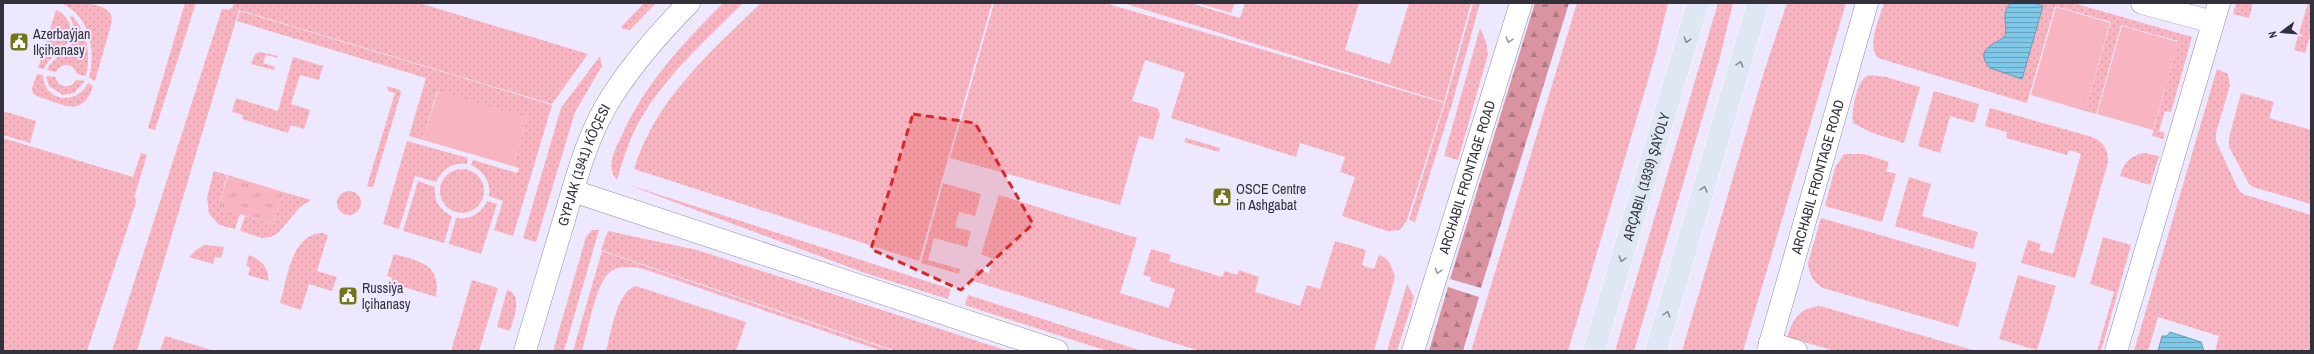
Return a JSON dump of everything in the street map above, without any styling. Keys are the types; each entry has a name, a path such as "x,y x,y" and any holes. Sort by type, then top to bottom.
{"main road":[{"name":"ARÇABIL (1939) ŞAÝOLY","path":"1594,351 1698,3"},
{"path":"1656,351 1758,3"}],"street":[{"name":"GYPJAK (1941) KÖÇESI","path":"526,351 573,190 592,137 611,97 662,30 689,3"},
{"name":"ARCHABIL FRONTAGE ROAD","path":"1413,351 1521,3"},
{"name":"ARCHABIL FRONTAGE ROAD","path":"1769,347 1867,3"},
{"path":"2116,351 2216,13 2142,3"},
{"path":"573,190 1057,351"},
{"path":"1769,347 1796,351"}],"highlighted area":[{"path":"913,114 975,123 1033,224 961,290 871,249"}],"green space":[{"path":"60,3 85,3 102,7 108,11 111,17 111,25 95,81 89,78 92,56 91,45 84,24 70,8"},
{"path":"185,3 196,3 155,130 148,128"},
{"path":"234,3 419,3 588,54 552,104 239,10 137,351 112,351 222,9 227,10 232,8"},
{"path":"644,3 656,3 630,30 623,29 621,27"},
{"path":"723,3 743,3 688,58 650,104 633,135 617,180 613,175 611,164 612,158 631,116 666,65"},
{"path":"761,3 992,3 919,261 634,169 656,120 670,98 704,59"},
{"path":"994,3 1105,3 1444,103 1407,220 1400,230 1387,231 1342,216 1355,177 1340,172 1345,157 1300,143 1296,157 1171,118 1185,73 1145,60 1132,101 1157,108 1160,114 1153,140 1139,136 1120,205 950,158"},
{"path":"1123,3 1190,3 1240,18 1245,3 1359,3 1345,50 1390,64 1409,3 1471,3 1444,102"},
{"path":"1197,3 1235,3 1231,13"},
{"path":"1473,3 1480,3 1452,104 1415,222 1409,220 1445,103"},
{"path":"1535,3 1569,3 1481,288 1450,279"},
{"path":"1577,3 1668,3 1656,53 1568,351 1471,351"},
{"path":"1718,3 1733,3 1719,61 1634,351 1615,351"},
{"path":"1787,3 1846,3 1743,351 1682,351 1764,72"},
{"path":"1884,3 2073,3 2192,37 2171,112 2165,111 2159,131 2165,133 2163,139 2152,136 2178,41 2121,25 2096,114 2085,111 2111,22 2055,6 2027,103 1878,58 1873,46 1877,23"},
{"path":"2236,3 2253,3 2249,18 2233,14"},
{"path":"2308,3 2311,3 2311,33 2305,53 2294,50"},
{"path":"2056,7 2110,23 2085,111 2031,95"},
{"path":"56,10 64,15 69,23 71,31 70,38 67,44 47,63 44,69 38,68"},
{"path":"240,11 552,105 513,236 494,230 503,201 489,196 489,186 486,178 480,170 471,165 473,160 517,173 519,168 513,166 527,118 437,91 423,140 409,136 426,78 237,21"},
{"path":"72,16 82,29 87,44 88,60 86,76 77,74 73,68 67,65 64,65 56,72 47,70 72,43 75,36 70,17"},
{"path":"2122,26 2178,42 2153,130 2097,114"},
{"path":"1480,28 1486,42 1488,54 1458,160 1444,156"},
{"path":"260,52 278,56 278,58 266,55 263,63 275,67 274,70 251,64 255,54"},
{"path":"600,56 602,66 575,112 536,242 523,238 561,108"},
{"path":"293,57 323,66 319,80 300,75 291,104 310,110 304,129 291,125 288,133 242,119 243,115 232,112 236,98 278,111"},
{"path":"2217,69 2228,74 2230,85 2216,133 2216,141 2238,189 2243,194 2311,215 2311,351 2215,351 2219,336 2158,317 2148,351 2134,351"},
{"path":"37,74 43,75 45,84 49,91 62,98 69,98 76,95 83,90 88,83 93,86 84,103 77,106 63,105 33,94 32,88"},
{"path":"1869,75 1886,77 1920,87 1904,143 1870,132 1853,123 1854,104 1858,89 1861,82"},
{"path":"46,76 55,77 59,84 64,86 71,85 76,80 85,81 74,93 63,95 49,86"},
{"path":"387,86 400,90 401,93 373,187 367,186 395,93 388,91"},
{"path":"438,91 527,118 513,166 423,140"},
{"path":"1934,91 1979,104 1974,123 1950,116 1940,153 1918,146"},
{"path":"2241,93 2274,102 2269,118 2311,130 2311,204 2253,187 2249,184 2229,147 2229,138"},
{"path":"1990,108 2092,137 2100,141 2106,150 2108,162 2075,278 2021,263 2028,240 2041,244 2039,250 2053,254 2081,154 2069,150 2067,155 2006,138 2007,132 1985,126"},
{"path":"3,111 36,121 30,143 3,135"},
{"path":"3,138 133,177 141,153 147,155 134,198 137,199 87,351 3,351"},
{"path":"1186,138 1220,148 1219,152 1184,142"},
{"path":"407,141 468,158 467,164 457,164 448,167 441,173 436,182 415,176 399,229 383,224"},
{"path":"2144,153 2159,156 2150,185 2120,176 2123,167 2128,160"},
{"path":"1844,154 1864,154 1889,162 1886,171 1896,174 1882,222 1825,206 1835,168"},
{"path":"458,169 466,169 471,170 478,175 483,182 483,200 478,207 471,212 458,213 450,210 443,203 440,195 440,187 443,179 450,172"},
{"path":"214,171 227,175 218,208 240,214 235,229 219,225 209,214 207,197"},
{"path":"228,175 283,192 273,224 218,208"},
{"path":"1909,177 1931,184 1922,216 1978,232 1973,249 1895,226"},
{"path":"418,181 435,187 436,201 444,211 452,216 444,243 403,231"},
{"path":"943,183 981,194 975,216 959,212 955,227 971,231 967,247 934,238 928,260 960,269 959,274 921,263"},
{"path":"626,184 951,289 948,299 865,273"},
{"path":"349,191 358,194 361,203 358,212 349,215 340,212 337,203 340,194"},
{"path":"283,192 311,200 300,207 278,233 271,237 262,238 240,231 245,216 273,224"},
{"path":"999,195 1137,238 1120,293 1169,308 1175,289 1150,281 1151,277 1143,275 1151,249 1171,255 1169,261 1222,277 1225,271 1237,275 1239,270 1259,277 1255,292 1300,306 1307,285 1320,289 1335,241 1366,250 1362,265 1374,269 1379,255 1383,256 1390,264 1395,277 1374,351 1200,351 973,281 976,269 989,273 993,259 981,254"},
{"path":"487,201 497,204 481,254 449,244 456,218 466,218 478,213 485,206"},
{"path":"1821,218 1977,263 1958,327 1820,286 1812,278 1808,263"},
{"path":"592,230 599,230 564,351 553,351 586,237"},
{"path":"608,231 697,250 1008,351 896,351 601,250"},
{"path":"322,233 328,235 317,271 337,277 332,291 309,284 301,310 280,303 288,271 297,250 303,241 312,235"},
{"path":"2103,237 2131,245 2101,351 2097,351 2114,292 2090,284"},
{"path":"205,245 224,247 221,258 215,257 213,264 189,257 197,249"},
{"path":"602,251 893,351 882,351 644,269 627,267 618,268 610,272 605,278 596,297 582,351 573,351"},
{"path":"394,254 420,262 432,271 437,286 436,297 391,283 392,278 387,276"},
{"path":"249,255 257,259 266,268 268,281 248,275 250,267 246,266"},
{"path":"2018,275 2056,286 2037,350 1999,339"},
{"path":"472,280 498,288 479,351 451,351"},
{"path":"1407,284 1414,297 1397,351 1387,351"},
{"path":"636,286 746,322 736,351 606,351 619,304 629,289"},
{"path":"1448,287 1479,297 1463,351 1429,351"},
{"path":"507,290 515,297 516,302 515,315 510,331 497,327"},
{"path":"968,295 1142,351 1107,351 965,305"},
{"path":"1820,306 1976,351 1835,351 1787,337 1795,320 1802,312 1813,307"},
{"path":"165,336 215,351 160,351"}],"water":[{"path":"2011,3 2034,3 2043,6 2022,79 1990,68 1985,62 1984,56 1987,48 2005,36 2005,15"},
{"path":"2170,332 2201,342 2204,351 2158,351 2162,336 2167,336"}],"place":[{"name":"Azerbaýjan Ilçihanasy","path":"19,42"},
{"name":"OSCE Centre in Ashgabat","path":"1222,197"},
{"name":"Russiýa lçihanasy","path":"348,296"}]}
